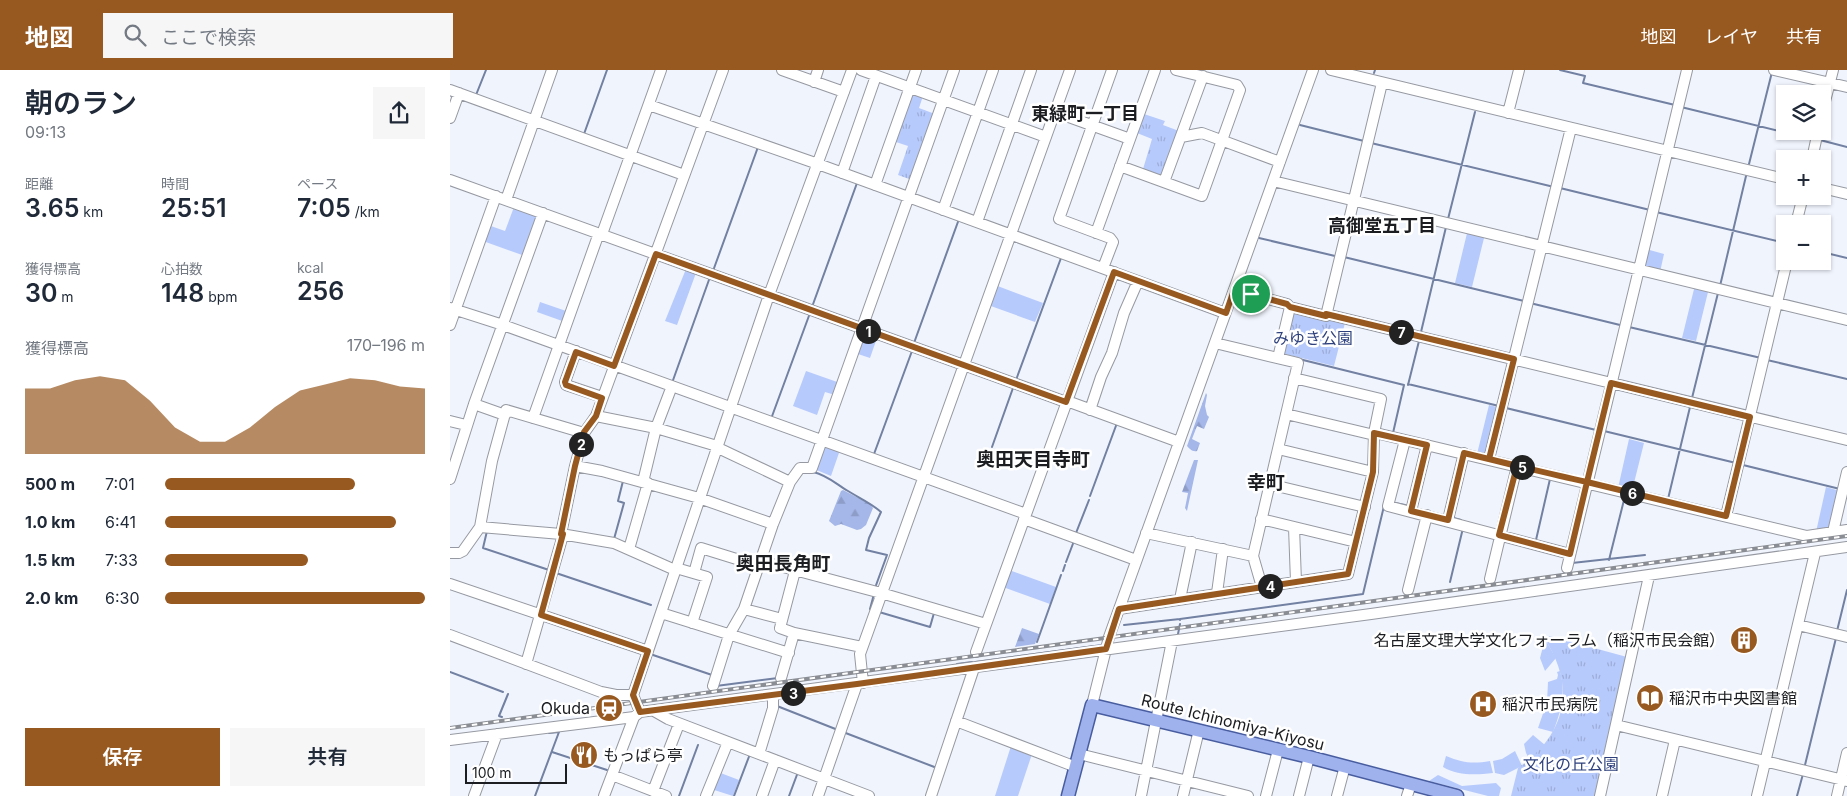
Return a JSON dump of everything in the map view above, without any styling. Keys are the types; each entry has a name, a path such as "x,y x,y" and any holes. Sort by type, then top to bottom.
{"main road":[{"name":"Route Ichinomiya-Kiyosu","path":"1092,705 1344,766 1409,790 1457,796"},
{"path":"1068,796 1092,705"}],"street":[{"path":"450,325 453,309 534,120 552,70"},
{"path":"533,418 661,70"},
{"path":"526,664 562,534 575,466 584,432 596,416 723,70"},
{"path":"785,70 844,92"},
{"path":"814,82 818,70"},
{"path":"604,796 637,715 633,695 716,447 769,295 852,70"},
{"path":"860,70 1046,137"},
{"path":"875,185 916,70"},
{"path":"713,686 730,634 744,609 773,524 790,482 800,468 812,468 954,70"},
{"path":"943,210 993,70"},
{"path":"977,222 1031,70"},
{"path":"818,796 860,684 860,654 881,593 1070,70"},
{"path":"1103,268 1112,242 1110,238 1059,219 1112,70"},
{"path":"1096,233 1155,70"},
{"path":"1120,166 1202,196 1240,90 1238,85 1176,70"},
{"path":"1092,705 1106,649 1136,560 1313,70"},
{"path":"1331,70 1776,177"},
{"path":"1508,113 1519,70"},
{"path":"1567,568 1687,70"},
{"path":"1774,70 1847,88"},
{"path":"1830,83 1833,70"},
{"path":"842,173 876,76"},
{"path":"1164,182 1203,76"},
{"path":"1326,314 1382,83"},
{"path":"450,118 455,91 684,175"},
{"path":"648,105 818,164 1226,313"},
{"path":"1055,112 1130,139"},
{"path":"1489,459 1571,128"},
{"path":"1181,137 1202,133 1280,162"},
{"path":"450,180 1179,442"},
{"path":"1273,181 1847,320"},
{"path":"1831,190 1847,194"},
{"path":"450,479 466,425 543,213"},
{"path":"1726,516 1785,270"},
{"path":"976,652 1114,272"},
{"path":"1090,410 1100,377 1112,353 1124,313 1138,281"},
{"path":"1234,290 1326,316 1326,314 1847,440"},
{"path":"1278,358 1290,307"},
{"path":"453,309 559,345 923,477 1136,560"},
{"path":"1214,343 1298,363 1253,556 1262,587"},
{"path":"576,352 565,382 566,385 602,398"},
{"path":"1119,609 1348,574 1373,472 1374,433 1381,399 1294,378"},
{"path":"629,549 646,482 656,428 672,386"},
{"path":"474,404 505,415"},
{"path":"450,553 463,551 480,527 492,461 506,410 584,432"},
{"path":"1286,414 1370,434 1374,433 1464,453 1808,536 1847,530"},
{"path":"596,416 656,428 716,447 790,482"},
{"path":"450,421 466,425"},
{"path":"1405,440 1388,506 1448,520 1570,554"},
{"path":"1411,511 1427,445"},
{"path":"1278,449 1373,472"},
{"path":"1448,520 1464,453"},
{"path":"575,466 646,482 700,498 773,524"},
{"path":"1490,579 1517,466"},
{"path":"1833,532 1847,472"},
{"path":"1270,484 1364,507"},
{"path":"1408,590 1426,515"},
{"path":"1261,519 1356,542"},
{"path":"480,527 562,534 614,543 676,569 708,576 692,623"},
{"path":"1294,527 1296,582"},
{"path":"1146,533 1253,556"},
{"path":"1180,599 1192,542"},
{"path":"450,740 1649,576 1847,547"},
{"path":"694,573 701,548 881,593 986,624"},
{"path":"1217,594 1223,549"},
{"path":"1757,796 1815,553"},
{"path":"795,571 780,628 794,633 862,648"},
{"path":"1600,796 1649,576"},
{"path":"450,584 648,651"},
{"path":"744,609 782,619"},
{"path":"661,613 789,653"},
{"path":"1798,625 1847,637"},
{"path":"781,678 794,633"},
{"path":"450,635 600,692 616,695 633,695"},
{"path":"1141,796 1172,640"},
{"path":"931,796 974,668"},
{"path":"759,754 773,708 773,695"},
{"path":"654,711 680,724 869,796"},
{"path":"956,722 1076,767"},
{"path":"653,791 680,724"},
{"path":"1616,726 1844,780"},
{"path":"1183,796 1199,730"},
{"path":"474,796 497,734"},
{"path":"1662,796 1676,740"},
{"path":"706,796 728,742"},
{"path":"1266,796 1278,750"},
{"path":"1837,796 1844,780 1847,753"},
{"path":"1079,754 1187,780 1217,792 1248,796"},
{"path":"1299,796 1309,757"},
{"path":"762,796 775,760"},
{"path":"1337,796 1344,766"},
{"path":"612,775 666,796"}],"green space":[{"path":"913,92 923,96 919,108 935,114 912,180 898,175 908,146 893,141"},
{"path":"1144,114 1165,121 1163,125 1179,131 1161,176 1143,169 1152,139 1137,133"},
{"path":"514,207 540,216 525,256 483,241 488,225 505,231"},
{"path":"1468,229 1485,234 1472,287 1455,283"},
{"path":"1646,249 1664,254 1660,272 1644,269"},
{"path":"686,269 696,273 677,325 665,321"},
{"path":"995,285 1043,303 1035,322 988,305"},
{"path":"1695,285 1709,288 1696,341 1682,338"},
{"path":"540,302 569,312 565,322 537,312"},
{"name":"みゆき公園","path":"1290,310 1345,323 1334,366 1281,353"},
{"path":"862,333 877,338 870,358 855,353"},
{"path":"806,371 840,383 835,395 825,392 817,415 793,406"},
{"path":"1206,393 1205,406 1209,417 1204,429 1197,426 1192,439 1200,443 1197,451 1194,451 1187,446"},
{"path":"1489,405 1501,408 1489,455 1477,454"},
{"path":"1629,439 1644,443 1632,491 1618,488"},
{"path":"822,444 840,450 831,476 814,469"},
{"path":"1194,460 1198,460 1187,511 1185,508 1188,493 1182,492"},
{"path":"1826,487 1840,491 1830,530 1816,532"},
{"path":"843,490 870,504 873,508 866,525 861,529 857,530 841,524 835,526 829,521"},
{"path":"1009,570 1056,587 1050,604 1003,587"},
{"path":"1022,628 1039,634 1035,644 1015,647"},
{"name":"文化の丘公園","path":"1550,636 1627,657 1596,796 1511,796 1518,768 1547,741 1556,725 1561,709 1563,692 1561,674 1544,638"},
{"path":"1545,639 1556,658 1545,671 1540,658"},
{"path":"1560,671 1563,694 1553,732 1538,728 1547,702 1548,682 1557,679 1557,672"},
{"path":"1533,735 1545,745 1530,760 1524,744"},
{"path":"1011,746 1032,754 1018,796 995,796"},
{"path":"1515,751 1522,766 1504,775 1495,773 1493,761 1502,759"},
{"path":"1446,756 1468,762 1490,761 1493,773 1467,774 1449,770 1443,767"},
{"path":"718,772 739,780 733,796 711,789"},
{"path":"1438,775 1462,786 1496,783 1501,788 1499,796 1488,796 1429,781"}],"waterway":[{"path":"476,95 486,70"},
{"path":"584,134 607,70"},
{"path":"1560,70 1585,76 1583,83 1675,105"},
{"path":"1749,164 1772,72"},
{"path":"1681,107 1776,130"},
{"path":"1448,219 1475,112"},
{"path":"1300,125 1364,141"},
{"path":"1820,140 1847,147"},
{"path":"1371,143 1554,187"},
{"path":"713,271 758,147"},
{"path":"1720,286 1746,176"},
{"path":"812,307 857,183"},
{"path":"1560,188 1650,210"},
{"path":"1656,212 1776,241"},
{"path":"914,343 959,219"},
{"path":"1421,332 1446,227"},
{"path":"1259,238 1335,256"},
{"path":"1831,254 1847,258"},
{"path":"1344,257 1524,301"},
{"path":"1016,380 1061,258"},
{"path":"672,383 710,277"},
{"path":"1692,398 1718,293"},
{"path":"1530,303 1620,325"},
{"path":"771,419 810,313"},
{"path":"1629,327 1761,358"},
{"path":"1408,385 1419,341"},
{"path":"874,454 912,351"},
{"path":"1299,359 1404,385 1393,433"},
{"path":"1767,360 1847,379"},
{"path":"1408,384 1499,406"},
{"path":"992,447 1013,388"},
{"path":"1668,499 1690,407"},
{"path":"1506,408 1596,430"},
{"path":"1090,496 1117,423"},
{"path":"1604,431 1736,463"},
{"path":"1743,465 1840,489"},
{"path":"813,472 827,477 881,512 869,538 866,550 887,555 875,588"},
{"path":"1536,540 1550,479"},
{"path":"614,539 624,503 618,501 623,481"},
{"path":"1609,560 1625,496"},
{"path":"1076,533 1089,500"},
{"path":"1395,503 1405,505"},
{"path":"1180,619 1363,594 1384,506"},
{"path":"1418,509 1426,511"},
{"path":"1431,512 1443,515"},
{"path":"1454,518 1461,520"},
{"path":"1450,582 1463,528"},
{"path":"487,531 483,548 549,570"},
{"path":"1066,562 1074,541"},
{"path":"1572,563 1645,555"},
{"path":"1063,571 1065,565"},
{"path":"556,573 651,605"},
{"path":"1037,642 1061,575"},
{"path":"1837,631 1847,590"},
{"path":"871,610 874,594"},
{"path":"879,612 930,627 934,613"},
{"path":"1124,625 1180,620"},
{"path":"1178,634 1180,624"},
{"path":"1805,765 1836,638"},
{"path":"976,662 1102,645"},
{"path":"653,655 712,675"},
{"path":"957,664 972,662"},
{"path":"450,672 503,692"},
{"path":"716,686 778,678"},
{"path":"502,717 499,716 508,694"},
{"path":"777,706 838,730"},
{"path":"535,796 559,732 549,733"},
{"path":"843,732 937,768"},
{"path":"679,796 698,745"},
{"path":"552,752 607,770"},
{"path":"734,796 750,754"},
{"path":"789,796 798,772"},
{"path":"1797,796 1803,774"}],"railway":[{"path":"450,728 1847,536"}],"place":[{"name":"名古屋文理大学文化フォーラム（稲沢市民会館）","path":"1744,640"},
{"name":"稲沢市中央図書館","path":"1650,698"},
{"name":"稲沢市民病院","path":"1483,704"},
{"name":"Okuda","path":"609,708"},
{"name":"もっぱら亭","path":"584,755"}],"district":[{"name":"東緑町一丁目","path":"1085,113"},
{"name":"高御堂五丁目","path":"1382,225"},
{"name":"奥田天目寺町","path":"1033,459"},
{"name":"幸町","path":"1266,482"},
{"name":"奥田長角町","path":"783,563"}],"route":[{"path":"1251,294 1234,290 1226,313 1114,272 1066,402 656,254 614,366 576,352 565,382 566,385 602,398 596,416 584,432 561,534 563,534 541,615 648,651 633,695 640,712 1106,649 1119,609 1345,576 1348,574 1373,472 1374,433 1427,445 1411,511 1448,520 1464,453 1517,466 1587,482 1611,383 1750,417 1726,516 1587,482 1570,554 1499,535 1517,466 1489,459 1514,359 1326,314 1326,316 1251,294"}]}
